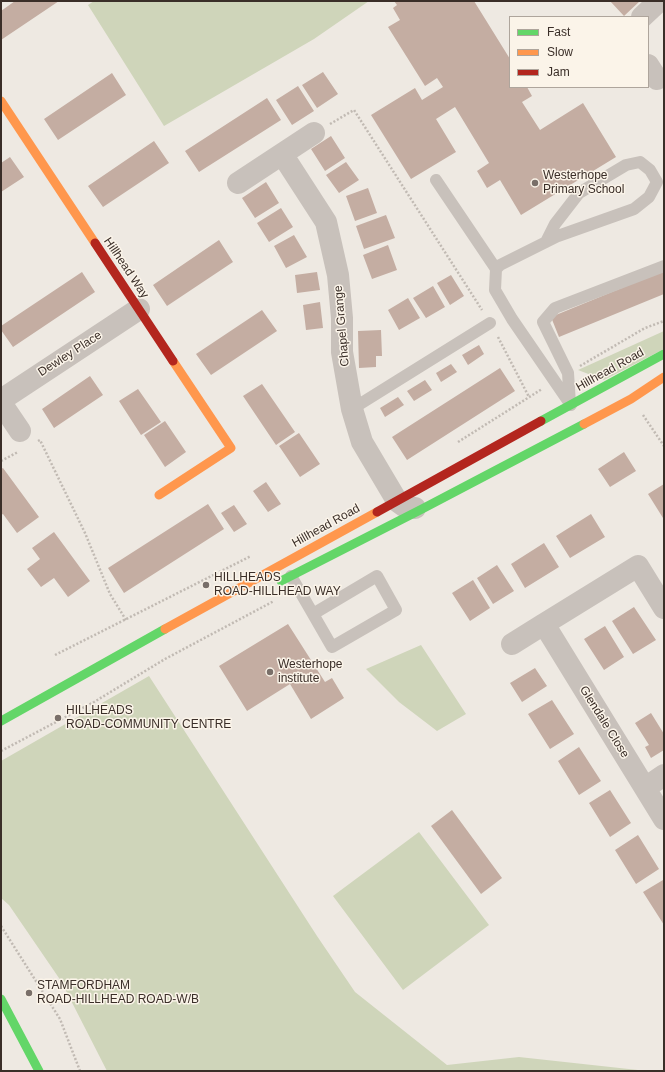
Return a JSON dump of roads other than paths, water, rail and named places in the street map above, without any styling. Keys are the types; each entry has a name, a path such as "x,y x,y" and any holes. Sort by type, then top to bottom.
{"street":[{"path":"643,16 659,1"},
{"name":"Hillhead Way","path":"3,108 231,448 159,495"},
{"path":"238,183 314,133"},
{"name":"Chapel Grange","path":"282,154 326,222 338,275 342,318 342,352 352,409 362,442 397,500"},
{"name":"Dewley Place","path":"25,441 1,401 139,309"},
{"path":"270,587 422,509 631,398 663,366"},
{"path":"570,405 601,402 664,366"},
{"name":"Hillhead Road","path":"3,720 570,405"},
{"path":"397,500 404,506 422,509"},
{"path":"390,525 397,513 397,500"},
{"path":"512,644 638,566 664,608"},
{"name":"Glendale Close","path":"544,624 664,819"},
{"path":"3,720 56,701"},
{"path":"645,788 664,775"},
{"path":"1,999 39,1071"}],"lane":[{"path":"496,269 500,265 546,242 558,236 634,209 649,197 657,182 650,170 640,162 626,165 579,193 555,224 546,242"},
{"path":"436,180 496,269 495,290 512,319 570,405"},
{"path":"570,405 568,373 543,322 555,308 664,266"},
{"path":"352,409 490,323"},
{"path":"291,576 332,647 396,610 377,576 313,614"}],"place":[{"name":"Westerhope Primary School","path":"535,183"},
{"name":"HILLHEADS ROAD-HILLHEAD WAY","path":"206,585"},
{"name":"Westerhope institute","path":"270,672"},
{"name":"HILLHEADS ROAD-COMMUNITY CENTRE","path":"58,718"},
{"name":"STAMFORDHAM ROAD-HILLHEAD ROAD-W/B","path":"29,993"}]}
